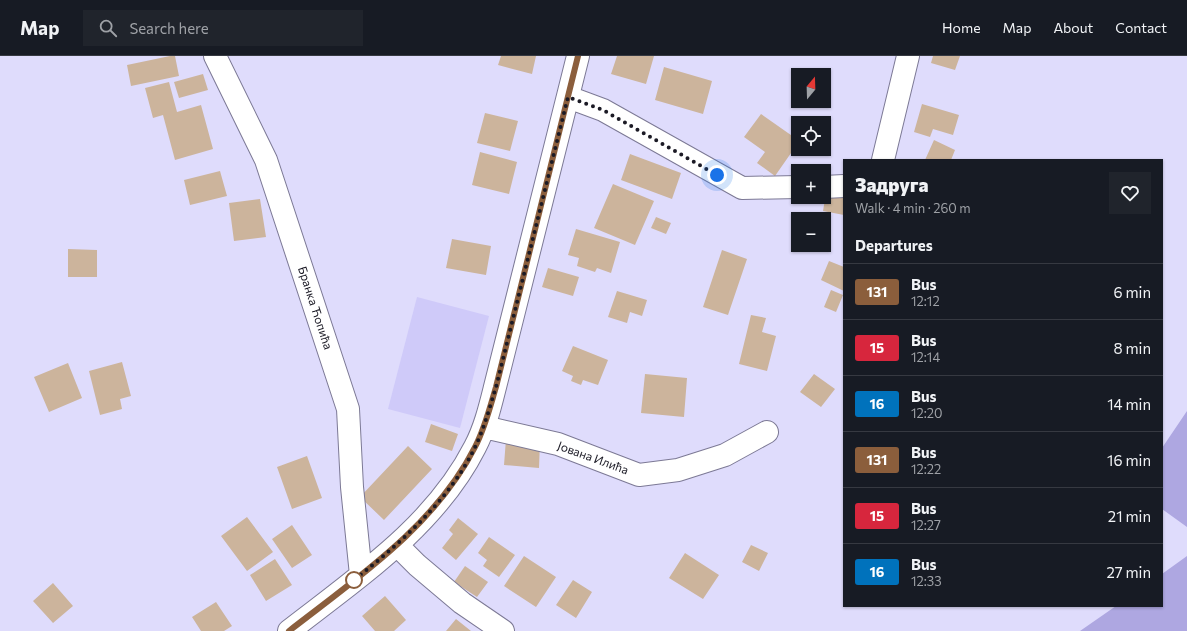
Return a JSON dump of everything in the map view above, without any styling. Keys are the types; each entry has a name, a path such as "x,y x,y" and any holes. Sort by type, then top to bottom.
{"street":[{"name":"Бранка Ћопића","path":"214,56 266,160 348,409 352,487 361,574"},
{"path":"289,631 397,544 422,519 447,490 468,461 476,446 484,427 527,263 578,56"},
{"path":"883,159 908,56"},
{"path":"568,97 603,110 742,188 791,187"},
{"path":"831,186 843,186"},
{"name":"Јована Илића","path":"484,427 558,444 639,475 678,470 725,455 767,432"},
{"path":"397,544 417,565 462,603 503,631"}],"shaded area":[{"path":"417,297 489,316 460,428 388,409"},
{"path":"1187,411 1187,527 1163,510 1163,447"},
{"path":"1187,556 1187,631 1080,631 1115,607 1163,607 1163,573"}],"building":[{"path":"175,56 179,76 131,86 127,65"},
{"path":"501,56 536,56 532,74 498,65"},
{"path":"617,56 654,56 646,84 611,74"},
{"path":"933,56 960,56 955,70 931,63"},
{"path":"664,67 712,81 703,114 655,100"},
{"path":"203,74 208,90 179,98 174,82"},
{"path":"169,82 177,112 201,105 213,149 175,160 163,115 153,118 145,88"},
{"path":"922,104 959,115 953,135 933,129 930,137 914,132"},
{"path":"485,113 518,121 510,151 477,143"},
{"path":"761,114 791,135 791,153 775,176 757,163 765,152 744,137"},
{"path":"934,140 955,150 951,159 925,159"},
{"path":"480,152 517,162 509,194 472,185"},
{"path":"630,154 681,173 672,199 621,180"},
{"path":"220,171 227,196 190,205 184,180"},
{"path":"613,184 654,201 635,245 594,228"},
{"path":"831,194 843,196 843,215 823,211 824,204 831,204"},
{"path":"260,199 266,237 234,241 229,203"},
{"path":"656,217 671,223 666,234 651,228"},
{"path":"576,229 620,242 611,273 597,268 595,272 577,266 579,258 568,255"},
{"path":"452,239 491,246 486,275 446,268"},
{"path":"68,249 97,250 97,277 68,277"},
{"path":"722,250 747,259 728,315 703,307"},
{"path":"829,261 843,267 843,291 821,280"},
{"path":"548,268 579,277 573,296 542,287"},
{"path":"831,290 843,295 836,312 824,307"},
{"path":"617,291 647,300 642,316 630,312 627,323 608,317"},
{"path":"751,315 766,318 762,332 776,336 767,371 739,364"},
{"path":"573,346 608,360 598,385 583,380 581,385 571,381 573,376 562,371"},
{"path":"122,362 131,396 120,399 122,409 100,415 89,371"},
{"path":"68,363 82,398 49,412 34,377"},
{"path":"645,374 687,378 684,417 641,413"},
{"path":"814,374 835,389 821,407 800,392"},
{"path":"431,424 458,434 452,451 425,442"},
{"path":"506,439 540,441 539,468 504,465"},
{"path":"408,446 432,469 384,520 360,497"},
{"path":"307,456 322,498 292,509 277,467"},
{"path":"247,517 273,552 247,571 221,536"},
{"path":"458,518 478,534 456,560 442,548 453,534 449,530"},
{"path":"292,525 312,555 292,568 272,539"},
{"path":"489,537 515,555 499,577 483,566 487,560 478,553"},
{"path":"751,545 768,553 759,571 742,562"},
{"path":"685,553 719,575 703,599 669,578"},
{"path":"524,556 556,577 536,607 504,586"},
{"path":"275,559 292,585 266,601 250,575"},
{"path":"465,566 488,582 477,597 454,582"},
{"path":"573,580 592,592 576,618 556,605"},
{"path":"53,583 73,606 53,623 33,601"},
{"path":"385,596 406,620 394,631 375,631 362,616"},
{"path":"216,602 232,626 224,631 201,631 192,617"},
{"path":"456,619 471,631 446,631"}],"bus line":[{"name":"131","path":"289,631 409,534 447,490 468,461 476,446 484,427 496,387 578,56"}],"route":[{"path":"354,580 349,584 409,534 447,490 468,461 476,446 484,427 496,387 568,97 603,110 717,175"}]}
